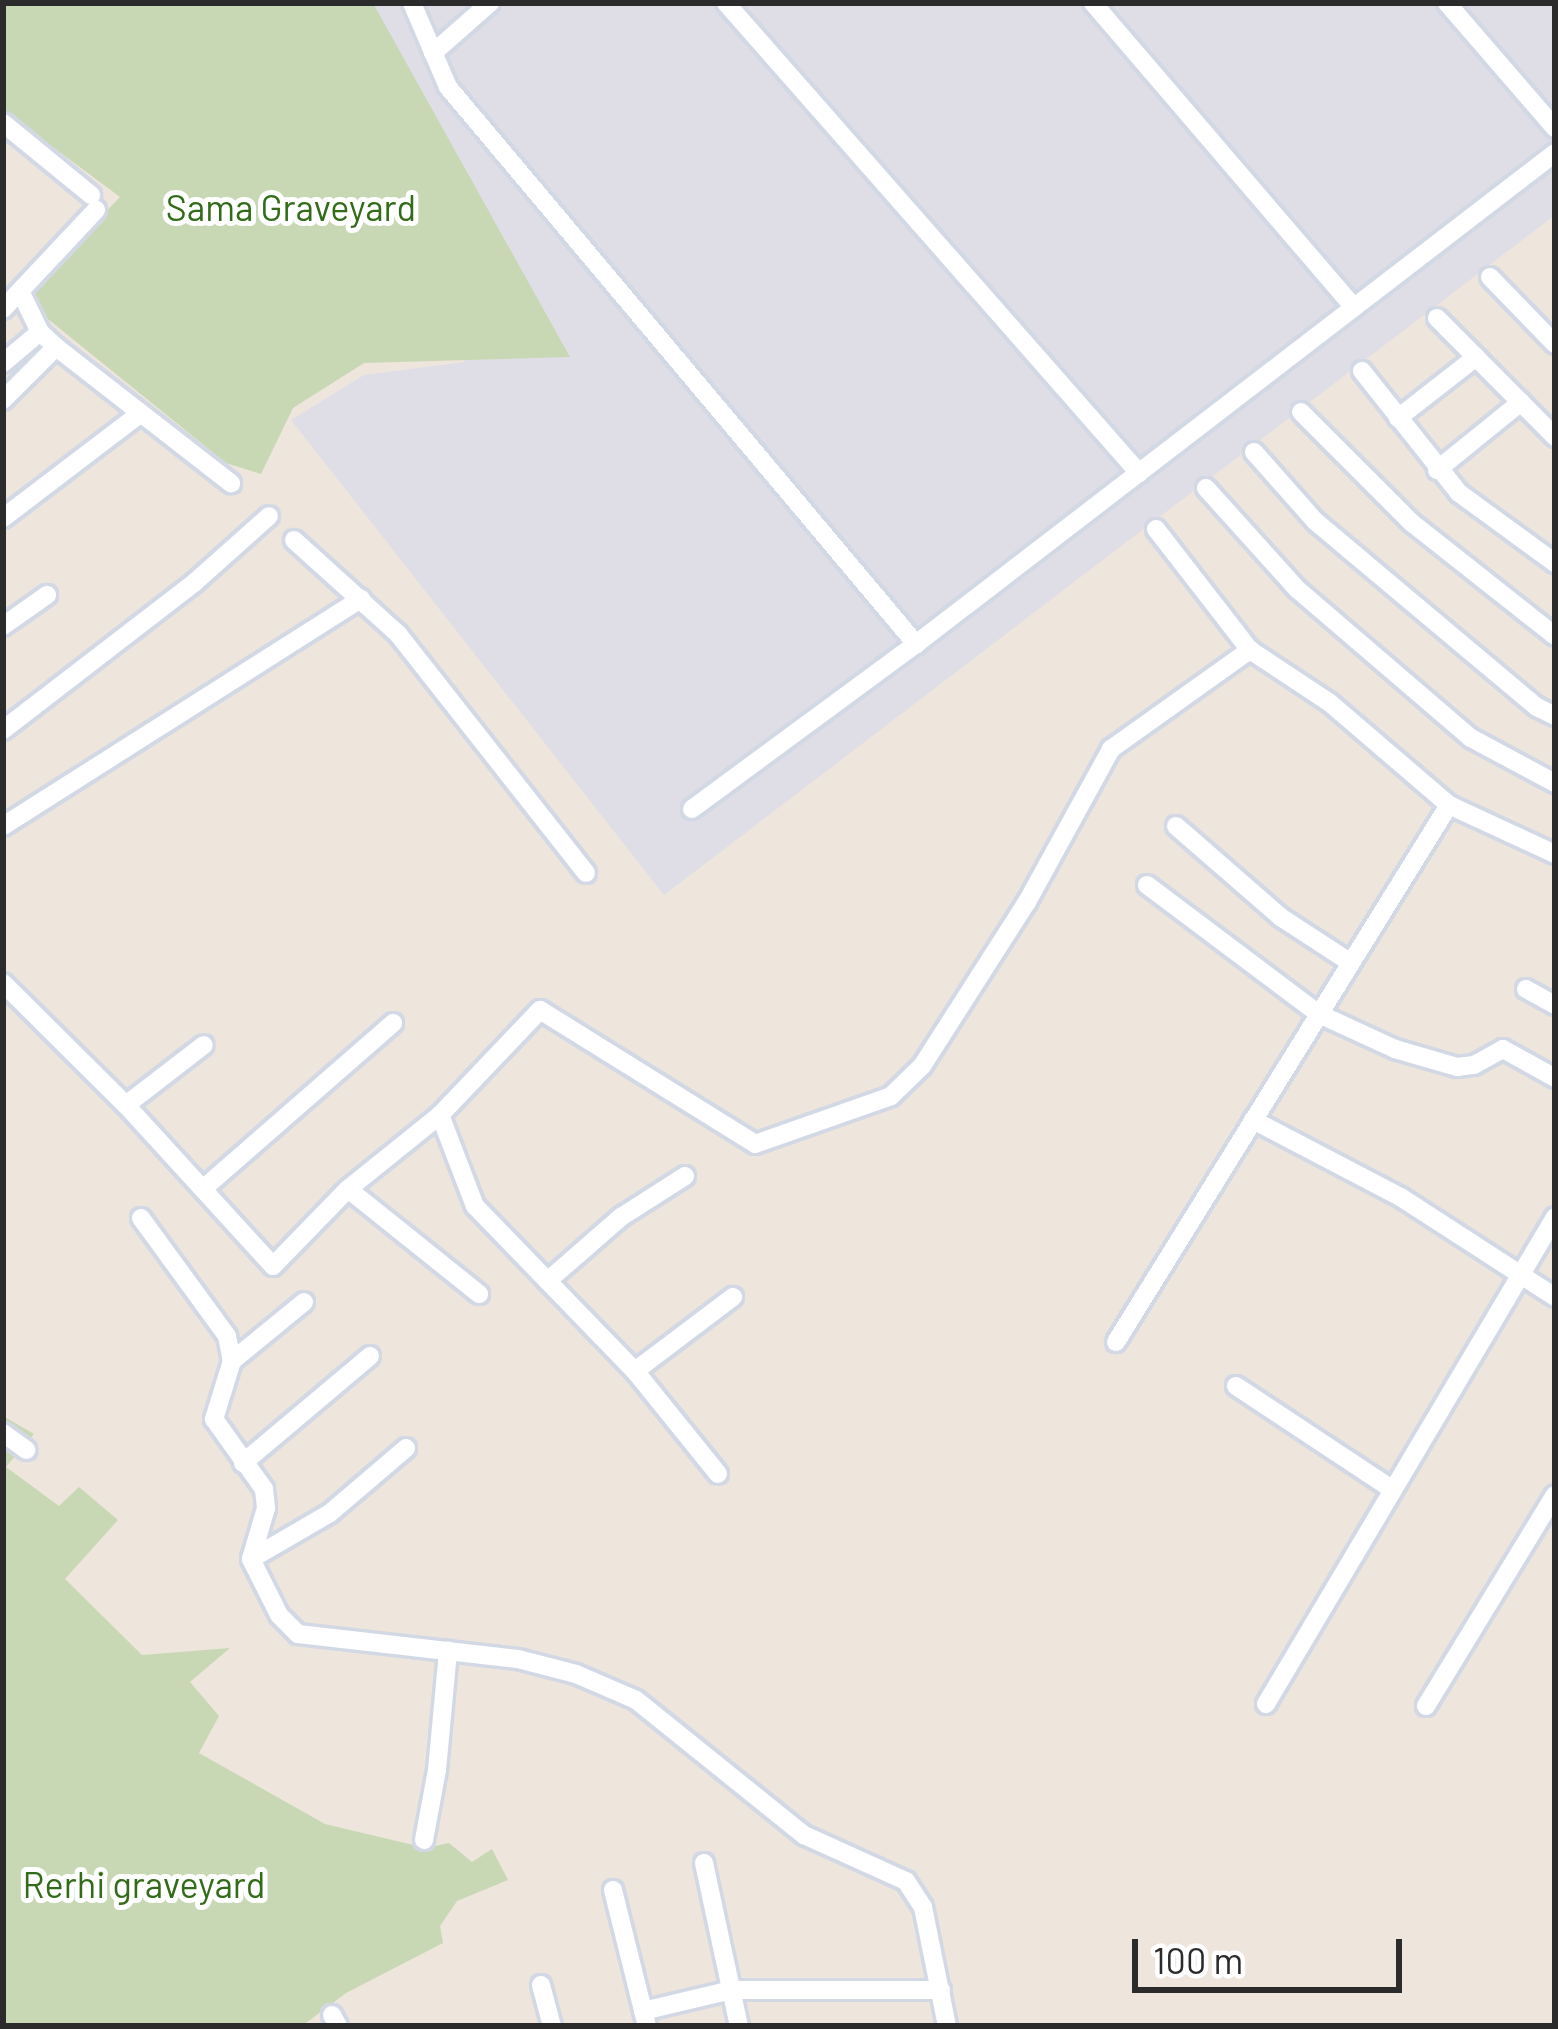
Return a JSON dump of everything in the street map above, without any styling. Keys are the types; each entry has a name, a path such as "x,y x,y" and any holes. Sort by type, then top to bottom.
{"street":[{"path":"433,53 490,3"},
{"path":"726,3 1139,473"},
{"path":"1093,3 1354,308"},
{"path":"1447,3 1555,128"},
{"path":"414,4 448,87 916,644"},
{"path":"3,123 94,203 22,295 3,309"},
{"path":"692,809 916,644 1555,153"},
{"path":"1490,277 1555,344"},
{"path":"22,295 40,332 56,347 231,483"},
{"path":"1437,317 1555,437"},
{"path":"3,363 40,332"},
{"path":"3,400 56,347"},
{"path":"1398,418 1476,357"},
{"path":"1362,371 1437,470 1475,507 1555,563"},
{"path":"1437,470 1521,402"},
{"path":"1301,412 1412,523 1555,636"},
{"path":"3,518 138,415"},
{"path":"1254,452 1316,521 1538,707 1555,716"},
{"path":"1206,488 1297,590 1471,737 1555,782"},
{"path":"3,730 195,582 269,516"},
{"path":"1156,529 1250,650 1330,703 1449,805 1555,854"},
{"path":"294,540 398,634 586,873"},
{"path":"3,626 47,595"},
{"path":"3,826 361,599"},
{"path":"4,987 126,1105 163,1151 204,1188 273,1266 348,1189 440,1114 540,1010 755,1144 891,1096 922,1066 1027,902 1111,749 1250,650"},
{"path":"1117,1342 1449,805"},
{"path":"1176,826 1282,918 1351,963"},
{"path":"1147,886 1319,1014 1435,1061 1474,1065 1503,1049 1555,1078"},
{"path":"1526,988 1555,1005"},
{"path":"204,1188 393,1023"},
{"path":"126,1105 204,1045"},
{"path":"440,1114 475,1206 551,1278 635,1371 718,1474"},
{"path":"1253,1120 1402,1198 1555,1297"},
{"path":"551,1278 621,1217 685,1176"},
{"path":"348,1189 479,1294"},
{"path":"1266,1704 1555,1217"},
{"path":"141,1218 227,1336 232,1361 214,1419 264,1489 266,1508 251,1559 279,1615 298,1634 518,1659 576,1674 636,1700 804,1835 906,1880 923,1906 947,2026"},
{"path":"635,1371 733,1297"},
{"path":"232,1361 304,1302"},
{"path":"244,1463 370,1356"},
{"path":"1236,1385 1394,1490"},
{"path":"3,1433 26,1450"},
{"path":"251,1559 330,1513 406,1448"},
{"path":"1426,1706 1555,1495"},
{"path":"424,1840 437,1770 448,1652"},
{"path":"704,1863 740,2026"},
{"path":"613,1890 645,2019 732,1990 941,1990"},
{"path":"541,1985 552,2026"}],"shaded area":[{"path":"307,3 1555,3 1555,215 664,895 291,420 364,375 465,362"}],"green space":[{"name":"Sama Graveyard","path":"3,3 373,3 570,357 364,363 293,408 261,474 226,463 33,307 38,283 120,197 3,110"},
{"name":"Rerhi graveyard","path":"3,1416 34,1434 6,1467 59,1506 79,1487 118,1520 65,1579 142,1655 230,1648 190,1682 219,1716 199,1753 325,1824 426,1848 449,1843 472,1862 492,1849 508,1880 457,1901 440,1926 443,1943 346,1993 302,2026 3,2026"}]}
